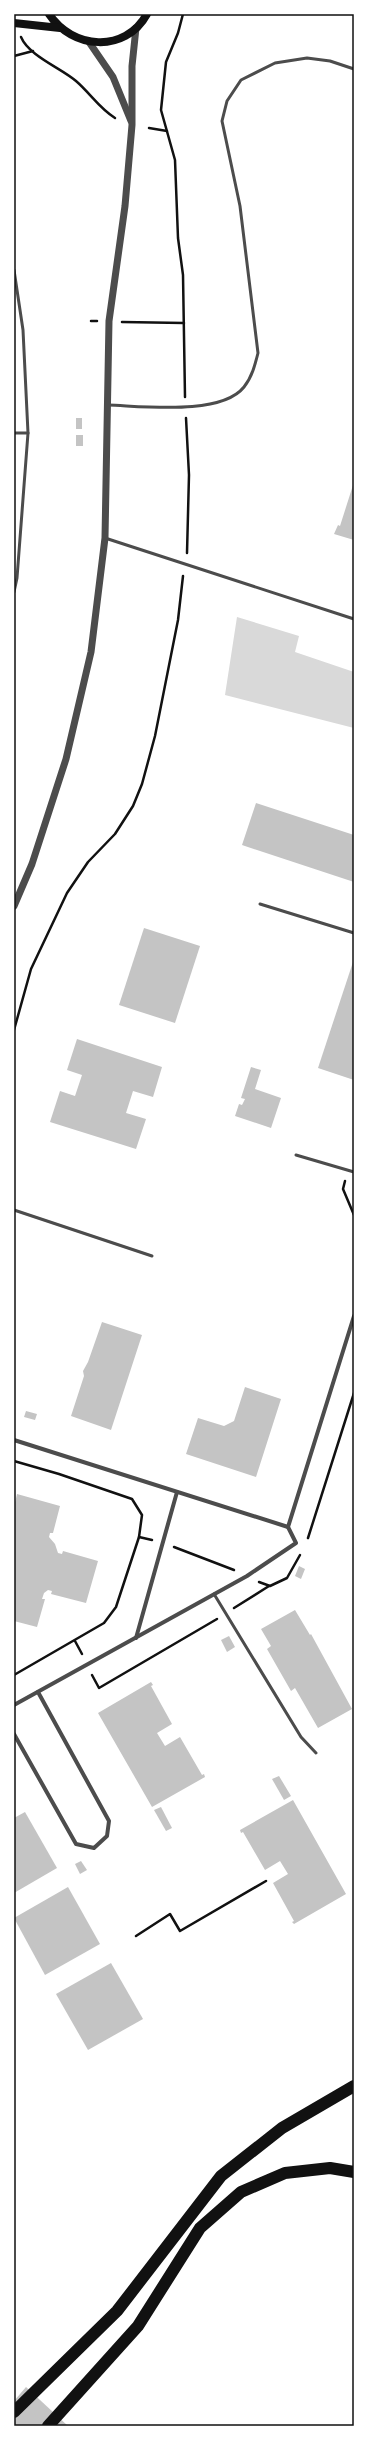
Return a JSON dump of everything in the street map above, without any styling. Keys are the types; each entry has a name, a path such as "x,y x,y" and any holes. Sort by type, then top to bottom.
{"highway":[{"path":"14,2412 117,2311 221,2176 282,2128 354,2086"},
{"path":"48,2426 138,2326 200,2228 241,2192 284,2173 330,2168 354,2172"}],"main road":[{"path":"49,14 60,28 77,38 89,42 114,40 136,28 147,14"},
{"path":"14,23 60,28"}],"street":[{"path":"14,906 32,864 66,759 91,652 105,538 109,321 125,206 132,125 132,66 136,28"},
{"path":"89,42 113,77 132,125"},
{"path":"14,1705 247,1576 296,1543 288,1527 354,1316"},
{"path":"14,1440 288,1527"},
{"path":"136,1638 177,1492"},
{"path":"14,1734 76,1844 94,1848 108,1836 109,1821 38,1692"}],"lane":[{"path":"107,405 186,407 218,402 234,396 244,387 254,370 258,353 240,206 222,121 227,101 241,80 275,63 307,58 330,61 354,69"},
{"path":"14,270 23,330 28,433 17,578 14,592"},
{"path":"14,433 28,433"},
{"path":"105,538 354,619"},
{"path":"260,904 354,933"},
{"path":"296,1155 354,1172"},
{"path":"14,1210 152,1256"},
{"path":"214,1594 301,1737 316,1753"}],"path":[{"path":"14,1030 31,970 67,893 88,862 115,834 133,806 142,784 155,736 177,628 189,529 183,275 178,238 174,160 161,110 166,62 178,33 183,14"},
{"path":"19,33 22,41 76,81 102,109 116,118"},
{"path":"14,56 33,50"},
{"path":"149,128 166,131"},
{"path":"91,321 184,323"},
{"path":"348,1170 343,1189 354,1214"},
{"path":"307,1540 354,1393"},
{"path":"14,1461 59,1474 132,1499 142,1515 139,1537 116,1606 104,1623 14,1675"},
{"path":"139,1537 163,1542 204,1560 227,1566 270,1586"},
{"path":"75,1641 98,1688 270,1586 287,1578 302,1550"},
{"path":"136,1936 170,1914 180,1931 266,1882"}],"shaded area":[{"path":"237,617 299,636 295,652 354,672 354,728 225,695"}],"building":[{"path":"76,418 82,418 82,429 76,429"},
{"path":"76,435 83,435 83,446 76,446"},
{"path":"354,482 354,540 334,534 338,525 340,526"},
{"path":"256,803 354,835 354,882 242,845"},
{"path":"144,928 200,946 175,1023 119,1005"},
{"path":"354,959 354,1080 318,1068"},
{"path":"77,1039 162,1067 153,1097 133,1091 126,1113 146,1119 136,1149 50,1122 60,1091 75,1096 82,1075 67,1070"},
{"path":"251,1067 261,1070 255,1089 281,1098 271,1128 235,1116 239,1104 242,1105 245,1099 241,1098"},
{"path":"102,1322 142,1335 111,1430 71,1416 84,1376 83,1371 88,1362"},
{"path":"245,1387 281,1399 256,1477 186,1454 198,1418 224,1426 234,1421"},
{"path":"26,1411 37,1414 35,1420 24,1417"},
{"path":"17,1494 60,1506 53,1533 50,1533 49,1537 55,1544 58,1553 62,1554 63,1551 98,1561 86,1603 51,1594 52,1591 48,1590 44,1593 42,1599 45,1599 37,1627 14,1621 14,1507"},
{"path":"299,1566 305,1569 301,1579 295,1576"},
{"path":"295,1610 310,1635 311,1634 352,1709 318,1728 295,1688 291,1691 267,1649 271,1646 261,1629"},
{"path":"229,1636 235,1647 227,1652 221,1640"},
{"path":"151,1682 153,1685 151,1686 172,1724 157,1733 165,1746 180,1737 202,1775 204,1774 205,1777 152,1807 98,1713"},
{"path":"279,1776 291,1796 284,1800 272,1779"},
{"path":"293,1800 346,1894 294,1924 292,1922 294,1921 273,1883 288,1874 280,1861 265,1870 243,1832 241,1833 240,1830"},
{"path":"161,1807 172,1828 166,1831 154,1810"},
{"path":"25,1812 57,1868 14,1893 14,1818"},
{"path":"81,1861 87,1870 80,1874 75,1864"},
{"path":"68,1887 100,1944 45,1975 14,1918"},
{"path":"111,1963 143,2019 88,2050 56,1994"},
{"path":"26,2387 68,2426 16,2426 14,2424 14,2401"}]}
